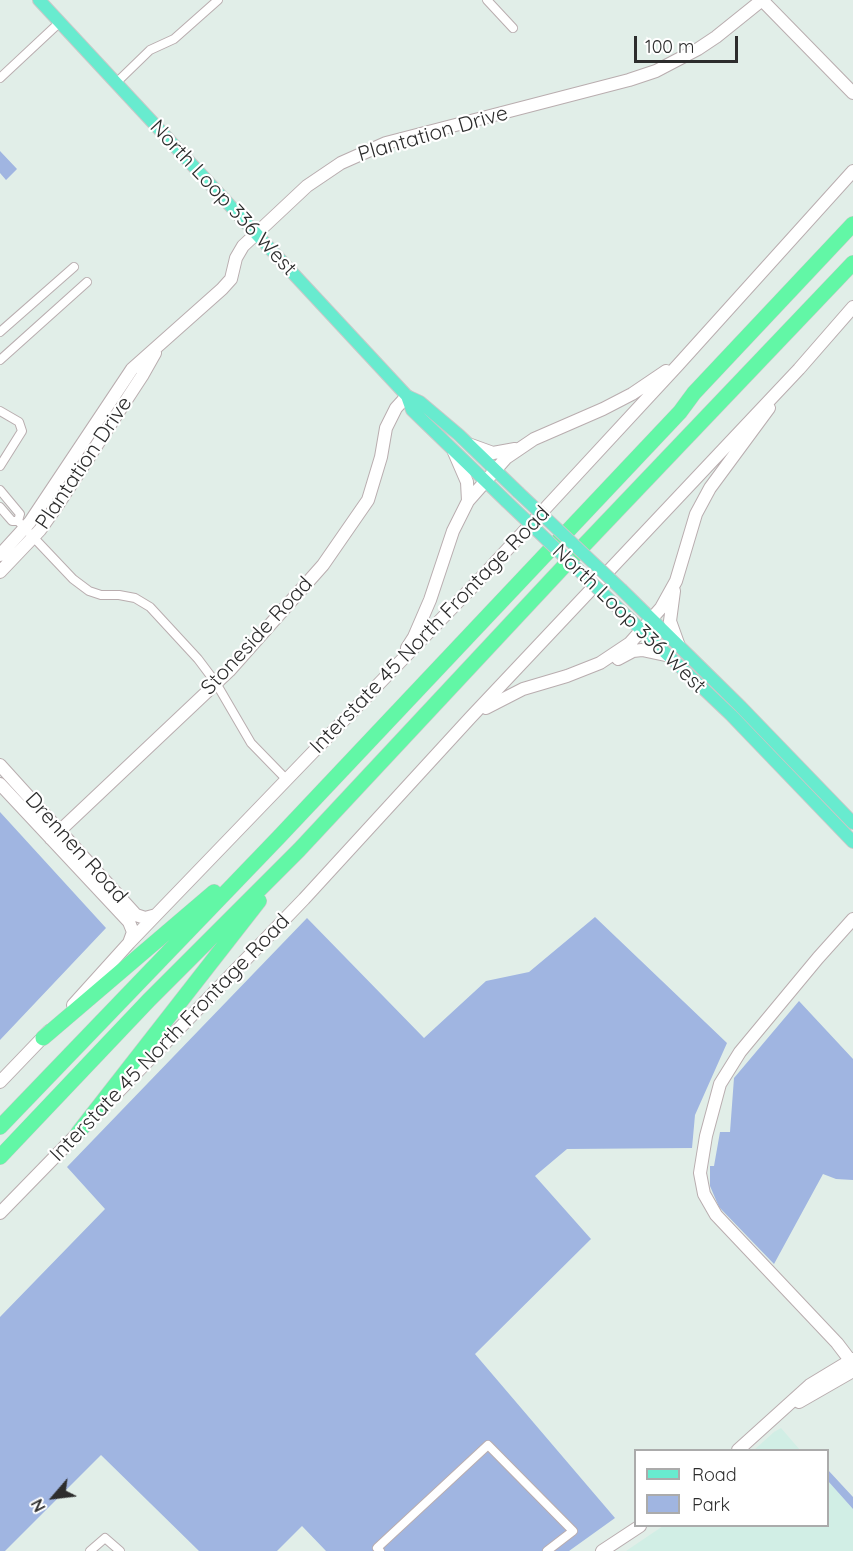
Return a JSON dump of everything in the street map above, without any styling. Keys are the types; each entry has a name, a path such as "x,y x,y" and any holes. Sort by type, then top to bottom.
{"highway":[{"path":"0,1127 278,838 672,420 693,393 853,224"},
{"path":"0,1157 149,1000 299,850 567,563 853,263"},
{"path":"43,1038 278,838"},
{"path":"78,1132 299,850"}],"main road":[{"name":"North Loop 336 West","path":"39,0 407,396 420,402 467,443 652,618 853,823"},
{"path":"762,0 853,93"},
{"name":"Plantation Drive","path":"0,555 25,529 59,503 159,347 225,287 231,279 236,258 243,246 307,186 347,160 386,144 656,71 716,38 762,0"},
{"name":"Interstate 45 North Frontage Road","path":"0,1082 129,943 487,572 853,171"},
{"name":"Interstate 45 North Frontage Road","path":"0,1214 304,899 470,718 799,369 853,307"},
{"path":"394,669 414,637 453,531 468,501 495,470 519,448 534,439 603,409 678,365"},
{"path":"680,648 670,621 676,580 696,514 710,488 799,369"},
{"name":"North Loop 336 West","path":"407,396 412,410 748,732 853,842"},
{"name":"Stoneside Road","path":"56,835 244,656 317,572 364,508 381,457 386,428 396,408 407,396"},
{"path":"467,443 487,452 501,453 519,448"},
{"path":"454,452 467,482 468,501"},
{"name":"Plantation Drive","path":"0,572 25,529"},
{"path":"470,718 523,688 567,676 614,654 630,643 661,608 676,580"},
{"path":"567,676 592,674 633,651 642,650 670,656"},
{"name":"Drennen Road","path":"0,765 129,922 133,932 129,943"},
{"name":"Drennen Road","path":"0,784 56,835 136,915 145,918 157,915"},
{"path":"739,1449 785,1410 852,1364 837,1343 716,1215 704,1194 700,1173 706,1136 720,1084 740,1052 852,921"},
{"path":"602,1551 638,1527"}],"street":[{"path":"116,83 150,50 174,39 218,0"},
{"path":"488,0 513,28"},
{"path":"0,78 60,22"},
{"path":"0,332 74,267"},
{"path":"0,360 87,282"},
{"path":"0,411 19,422 22,431 0,466"},
{"path":"0,490 20,514 25,529"},
{"path":"9,500 0,507 12,521 25,529 73,579 89,591 101,595 135,598 150,607 198,659 216,683 251,743 287,780"},
{"path":"380,1551 377,1548 488,1445 573,1531 547,1551"},
{"path":"90,1551 105,1538 120,1551"}],"shaded area":[{"path":"781,1428 799,1449 755,1449"},
{"path":"829,1482 853,1509 853,1551 626,1551 662,1527 829,1527"}],"green space":[{"path":"0,151 17,169 6,180 0,173"},
{"path":"0,812 106,928 0,1040"},
{"path":"595,917 727,1043 695,1115 692,1148 567,1149 535,1176 591,1239 475,1354 615,1518 569,1551 326,1551 302,1526 277,1551 199,1551 101,1455 5,1551 0,1551 0,1317 105,1209 67,1167 307,918 424,1038 486,981 529,972"},
{"path":"799,1001 853,1059 853,1180 836,1179 823,1174 774,1264 719,1207 710,1186 710,1166 714,1166 720,1132 730,1132 734,1078"},
{"path":"829,1471 853,1497 853,1509 829,1482"}]}
